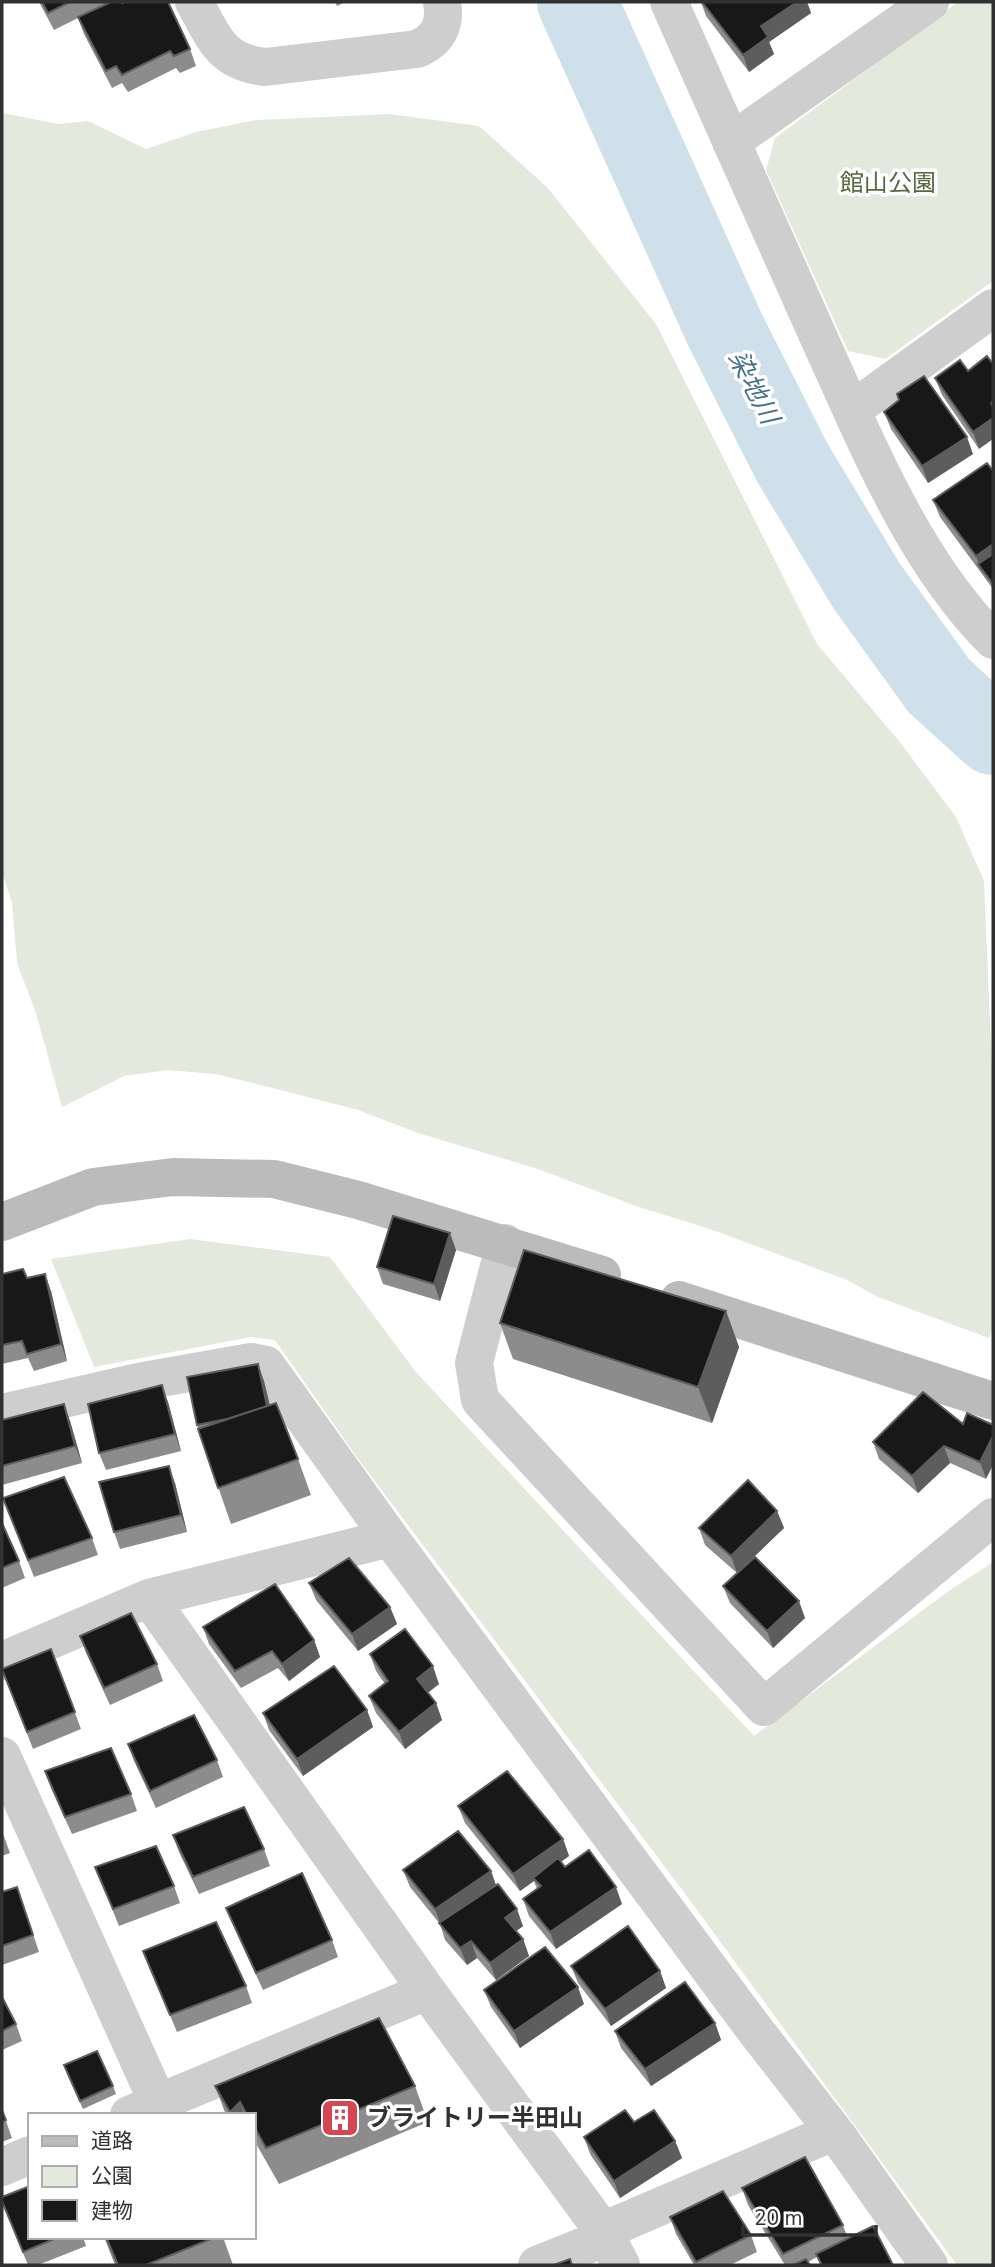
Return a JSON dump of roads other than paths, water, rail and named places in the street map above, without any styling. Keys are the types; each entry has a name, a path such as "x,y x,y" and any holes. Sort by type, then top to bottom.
{"street":[{"path":"194,2 225,54 248,65 265,66 417,49 432,42 439,30 444,16 442,2"},
{"path":"669,2 852,410 900,507 975,622 993,640"},
{"path":"731,142 930,2"},
{"path":"852,410 993,308"},
{"path":"2,1222 93,1187 173,1177 274,1180 358,1200 505,1243 993,1401"},
{"path":"505,1243 474,1363 480,1400 764,1707 993,1517"},
{"path":"2,1413 138,1382 251,1362 266,1365 390,1538 929,2265"},
{"path":"2,1661 149,1598 390,1538"},
{"path":"149,1598 610,2244"},
{"path":"2,1756 144,2109 427,1991"},
{"path":"537,2265 610,2244 833,2132"},
{"path":"2,2167 28,2156"}],"waterway":[{"name":"染地川","path":"577,2 726,332 792,462 866,585 939,686 993,735"}],"place":[{"name":"ブライトリー半田山","path":"340,2118"}],"park label":[{"name":"館山公園","path":"888,183"}]}
